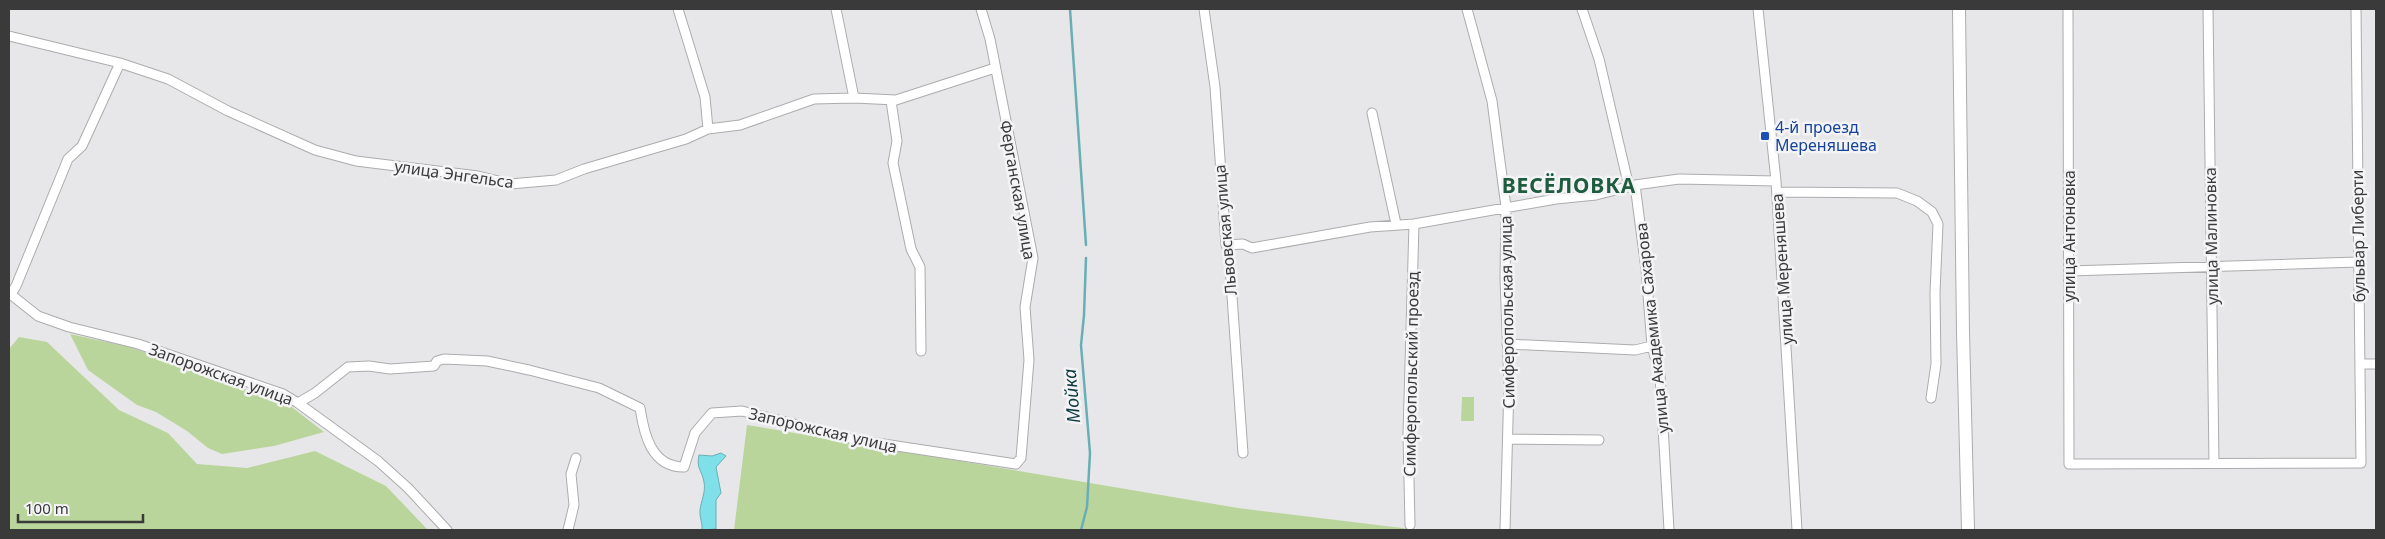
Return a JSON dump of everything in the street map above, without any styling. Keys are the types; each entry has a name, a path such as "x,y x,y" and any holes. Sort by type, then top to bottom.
{"street":[{"path":"678,9 705,97 708,129"},
{"path":"836,9 854,98"},
{"name":"Ферганская улица","path":"981,9 990,39 1033,258 1025,307 1029,360 1019,462"},
{"name":"Львовская улица","path":"1204,9 1215,87 1243,453"},
{"name":"Симферопольская улица","path":"1467,9 1492,101 1506,208 1505,278 1508,439 1505,530"},
{"name":"улица Академика Сахарова","path":"1582,9 1599,59 1632,186 1646,269 1652,346 1660,375 1669,530"},
{"name":"улица Мереняшева","path":"1758,9 1777,192 1797,530"},
{"path":"1959,9 1963,332 1968,530"},
{"name":"улица Антоновка","path":"2068,9 2069,464 2214,463"},
{"name":"улица Малиновка","path":"2208,9 2214,463"},
{"name":"бульвар Либерти","path":"2214,463 2361,462 2356,9"},
{"name":"улица Энгельса","path":"9,36 120,63 168,79 228,111 315,150 356,162 478,176 510,184 556,180 584,169 686,139 708,129 740,125 814,99 854,98 891,101 995,68"},
{"name":"Запорожская улица","path":"120,63 82,146 68,159 16,286 10,293 38,316 69,327 138,344 283,394 298,403 316,393 348,367 406,368 434,366 437,361 444,359 488,361 599,388 640,408 643,428 650,447 661,460 674,467 684,467 695,433 712,413 742,411 857,440 1012,465 1019,462"},
{"path":"891,101 897,141 893,163 911,249 920,267 922,351"},
{"path":"1372,114 1396,224"},
{"path":"1226,245 1243,244 1252,248 1396,224 1414,224 1596,195 1632,186 1679,179 1776,181"},
{"path":"1777,192 1897,193 1917,201 1932,212 1938,224 1935,293 1936,364 1931,398"},
{"name":"Симферопольский проезд","path":"1410,525 1408,435 1414,224"},
{"path":"2069,271 2358,262"},
{"path":"1507,344 1634,350 1652,346"},
{"path":"2360,364 2376,364"},
{"path":"298,403 378,461 408,488 447,530"},
{"path":"1508,439 1599,440"},
{"path":"568,530 574,505 570,474 576,458"}],"green space":[{"path":"70,334 130,347 289,405 324,432 274,446 222,454 208,448 187,431 156,412 137,405 88,370"},
{"path":"19,337 47,342 119,410 168,433 197,464 247,468 315,451 386,486 428,530 9,530 9,349"},
{"path":"1462,397 1474,397 1474,421 1461,421"},
{"path":"747,425 1238,508 1419,530 734,530"}],"water":[{"path":"721,453 726,456 716,467 721,493 716,500 716,529 702,530 700,513 704,486 699,467 699,455 712,456"}],"waterway":[{"name":"Мойка","path":"1070,9 1086,245"},
{"name":"Мойка","path":"1081,530 1087,507 1090,453 1081,345 1086,258"}],"place":[{"name":"4-й проезд Мереняшева","path":"1765,136"}],"district":[{"name":"ВЕСЁЛОВКА","path":"1569,186"}]}
